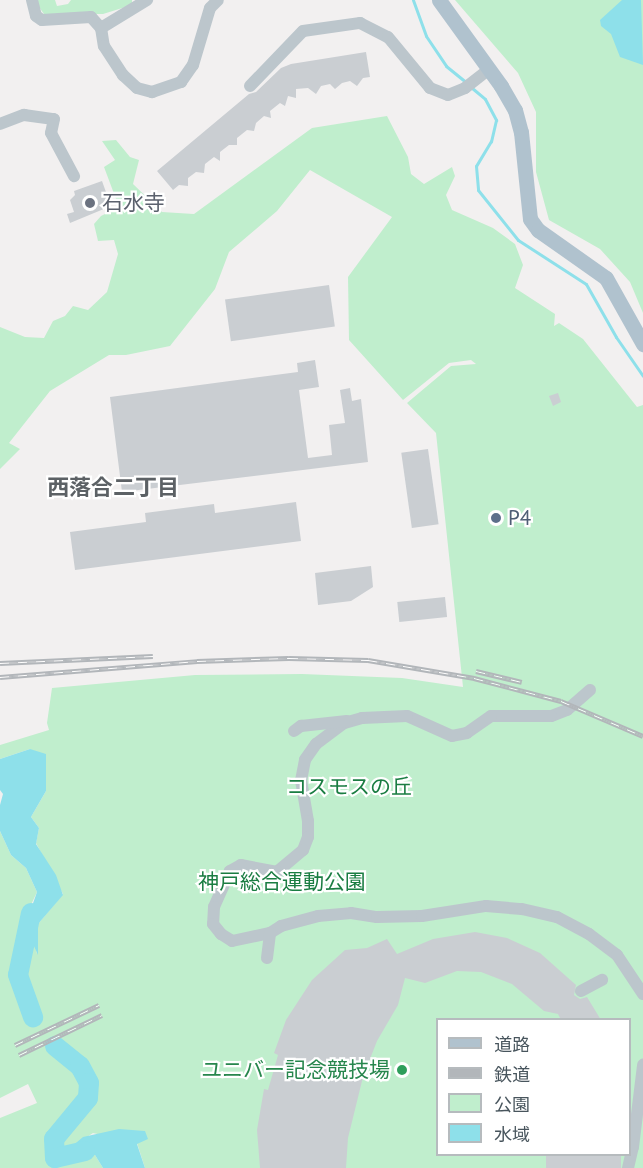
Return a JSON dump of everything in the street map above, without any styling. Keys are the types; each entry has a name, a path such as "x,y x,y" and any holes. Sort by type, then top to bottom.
{"main road":[{"path":"439,0 485,73 515,110 521,132 530,219 538,230 606,278 643,344"}],"street":[{"path":"32,0 36,16 42,20 91,17 101,28 104,46 112,61 137,88 152,92 181,82 187,74 202,40 210,8 218,0"},
{"path":"101,28 147,0"},
{"path":"250,86 303,31 360,22 388,37 430,88 448,95 465,88 485,73"},
{"path":"0,124 24,115 54,119 51,133 74,176"},
{"path":"590,690 567,710 551,716 491,716 467,733 452,736 407,716 362,717 344,723 316,744 305,760 301,780 309,821 308,837 303,850 278,872 241,865 230,872 214,907 213,924 221,934 232,941 270,933 281,926 318,916 351,914 377,917 423,916 486,906 522,909 557,917 589,934 617,955 643,994"},
{"path":"294,731 310,725 354,720"},
{"path":"267,958 270,933"},
{"path":"582,992 602,980"},
{"path":"628,1168 637,1155 643,1065"}],"green space":[{"path":"34,0 55,0 57,6 68,4 71,0 132,0 132,5 103,14 44,14"},
{"path":"455,0 643,0 643,313 630,282 600,249 549,220 536,172 536,112 518,73"},
{"name":"神戸総合運動公園","path":"387,116 408,157 411,174 424,184 452,167 455,176 446,195 452,210 493,228 515,244 523,265 515,288 555,314 554,326 559,323 583,339 637,407 643,405 643,1168 145,1168 137,1143 93,1133 70,1148 66,1159 80,1154 95,1155 103,1168 0,1168 0,1118 37,1103 28,1084 0,1098 0,831 11,855 26,868 37,892 30,907 37,954 38,924 63,894 36,843 39,828 31,817 46,791 30,749 0,759 0,745 49,730 47,723 52,688 195,675 302,674 402,678 463,687 436,433 407,403 451,366 476,364 471,360 449,363 403,400 349,340 348,277 392,217 310,170 277,211 229,252 215,289 170,346 126,355 109,355 50,391 9,443 20,449 0,469 0,327 25,337 44,338 53,321 65,316 73,306 88,310 107,292 118,254 114,240 98,241 94,224 101,216 119,207 104,167 115,160 102,141 116,140 130,157 139,160 133,184 162,212 194,214 312,128"}],"water":[{"path":"622,0 641,0 643,65 620,57 611,34 601,26 600,20"},
{"path":"30,749 46,754 46,791 31,817 39,828 36,844 56,875 63,895 38,924 38,955 25,926 37,892 26,868 11,855 0,831 0,805 3,794 0,790 0,759"},
{"path":"119,1129 145,1131 148,1139 137,1144 145,1168 103,1168 95,1155 80,1154 55,1161 62,1154 69,1153 70,1148 83,1137"}],"building":[{"path":"366,52 370,77 363,78 357,86 350,81 342,83 335,89 330,84 321,86 316,94 308,88 296,89 296,98 288,96 285,106 280,103 270,111 271,118 264,116 256,123 254,131 247,130 237,138 237,145 229,145 220,152 220,161 214,157 205,164 204,173 196,172 188,178 188,186 179,185 173,190 157,171 249,94 256,92 281,68 291,64"},
{"name":"石水寺","path":"102,181 111,206 70,223 67,214 74,212 70,200 75,195 74,191"},
{"path":"329,285 335,327 231,341 225,300"},
{"path":"315,360 319,387 299,390 308,458 332,455 329,425 345,423 340,390 350,388 352,401 361,399 368,462 122,492 110,397 298,372 297,363"},
{"path":"558,393 561,402 553,406 549,396"},
{"path":"428,449 439,524 412,528 401,453"},
{"path":"296,502 301,541 75,570 70,532 146,522 145,513 214,504 215,513"},
{"path":"371,566 373,587 351,601 318,605 315,573"},
{"path":"445,597 447,617 399,622 397,602"},
{"path":"475,932 507,938 540,953 576,985 574,995 580,999 587,997 600,1018 560,1018 558,1014 544,1011 512,984 481,972 457,971 425,983 405,978 398,1005 377,1041 363,1077 348,1138 346,1168 260,1168 257,1130 264,1089 268,1090 278,1055 274,1053 286,1020 312,980 345,950 367,948 387,939 397,954 433,939"},
{"path":"546,1156 621,1156 621,1168 546,1168"}],"waterway":[{"path":"413,0 426,36 446,66 467,83"},
{"path":"472,88 485,99 496,120 491,141 476,166 478,190 518,240 586,284 616,337 643,376"},
{"path":"31,913 18,975 33,1017"},
{"path":"55,1046 80,1066 89,1083 88,1098 54,1139 55,1158 85,1151"}],"railway":[{"path":"0,663 153,656"},
{"path":"0,677 197,661 289,658 368,660 474,678 561,701 643,736"},
{"path":"476,671 522,682"},
{"path":"15,1045 99,1005"},
{"path":"19,1055 102,1015"}],"place":[{"name":"石水寺","path":"90,203"},
{"name":"P4","path":"496,518"},
{"name":"ユニバー記念競技場","path":"402,1070"}],"district":[{"name":"西落合二丁目","path":"113,488"}],"park label":[{"name":"コスモスの丘","path":"349,787"}]}
